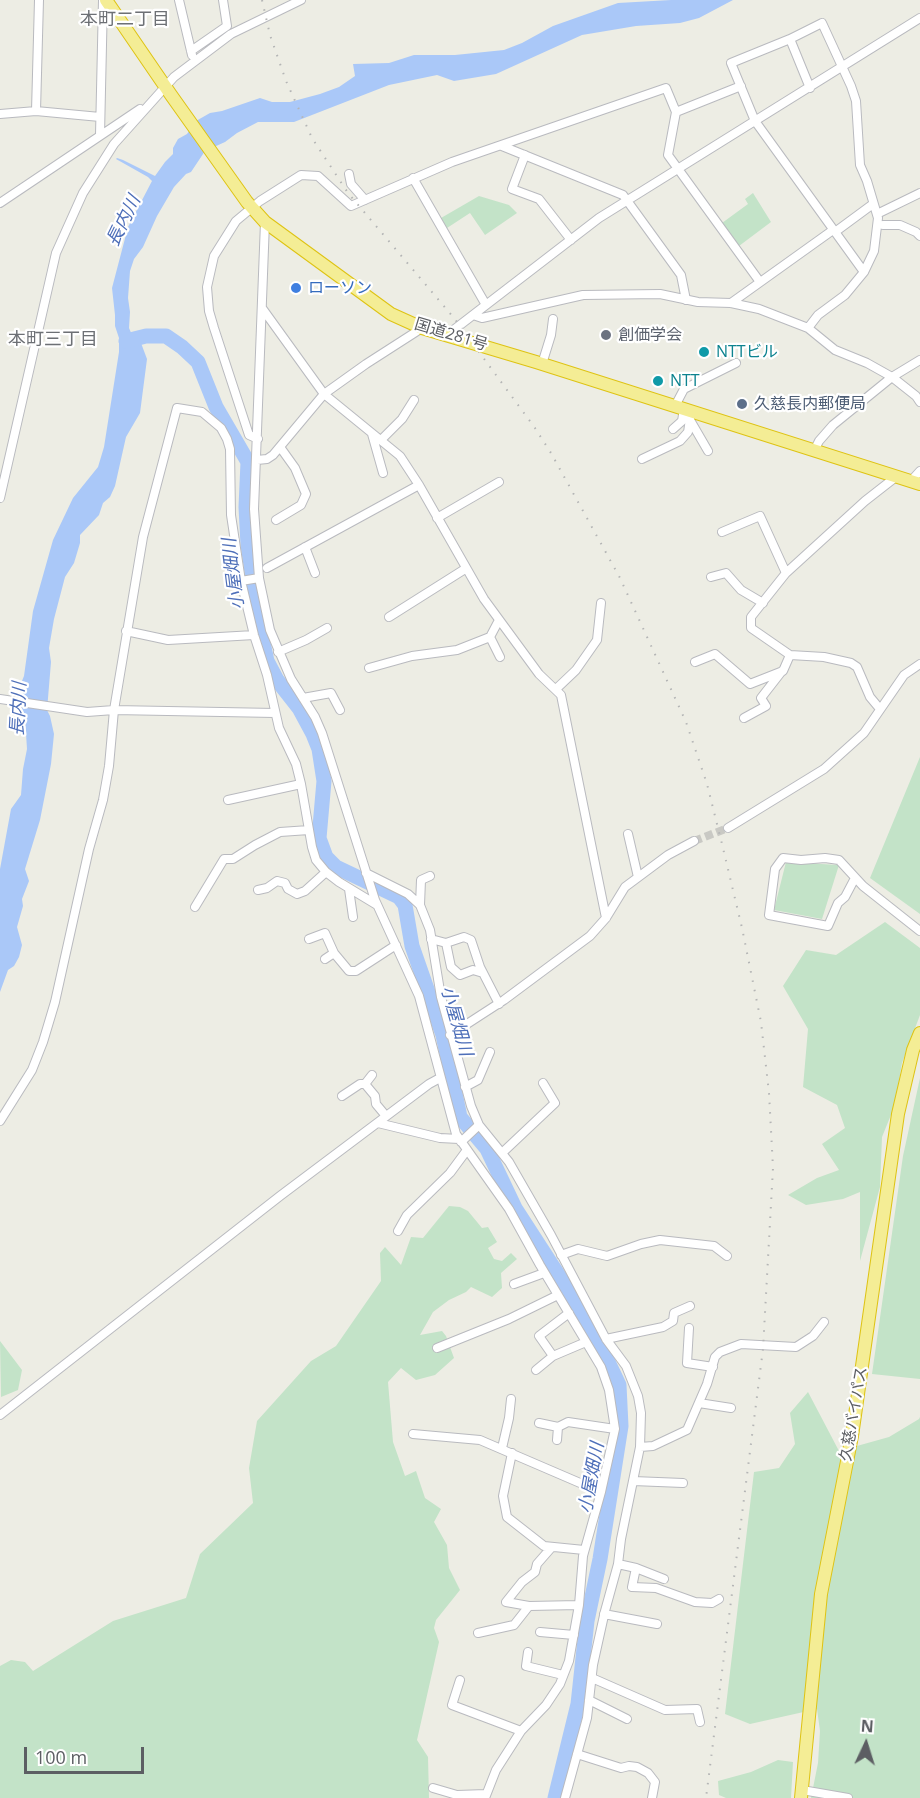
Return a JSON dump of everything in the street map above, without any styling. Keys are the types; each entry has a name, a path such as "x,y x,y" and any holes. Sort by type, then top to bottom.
{"highway":[{"name":"国道281号","path":"105,0 249,205 265,222 391,314 422,328 542,364 683,411 897,476 917,479"},
{"name":"久慈バイパス","path":"802,1794 821,1594 852,1436 898,1114 910,1062 920,1033"}],"street":[{"path":"36,111 39,0"},
{"path":"100,135 105,0"},
{"path":"179,0 194,61"},
{"path":"191,51 227,26 223,0"},
{"path":"0,203 168,91 174,78 231,34 301,0"},
{"path":"447,335 599,218 920,18"},
{"path":"808,328 818,315 845,295 864,272 874,251 877,214 860,165 856,101 822,23 731,63 755,121 864,272"},
{"path":"790,39 810,88"},
{"path":"676,112 741,86"},
{"path":"258,439 249,435 211,319 207,287 214,256 249,205 301,175 318,176 351,206 452,162 666,88 676,112 668,156 679,168 760,282"},
{"path":"0,498 56,253 83,193 114,144 150,102"},
{"path":"0,114 36,111 100,117"},
{"path":"502,146 623,195 681,276 686,300"},
{"path":"525,155 512,189 539,199 571,240"},
{"path":"348,174 351,184 365,200"},
{"path":"413,178 486,305"},
{"path":"877,214 920,193"},
{"path":"731,303 873,204"},
{"path":"265,222 254,509 257,579 270,630 278,652 322,733 376,902 419,996 440,1078 462,1140 509,1209 544,1273 601,1367 609,1390 615,1429 601,1492 584,1550 574,1635 569,1661 563,1675 546,1705 521,1731 496,1770 485,1796 457,1796 433,1788"},
{"path":"883,225 900,225 920,236"},
{"path":"473,315 482,318 582,295 660,294 686,300 731,303 759,309 808,328 835,350 867,363 892,377 916,396 920,402"},
{"path":"262,308 324,394 400,456 419,484 484,599 539,674 561,695 606,918"},
{"path":"542,364 551,335 553,319"},
{"path":"257,460 267,459 280,447 324,394 422,328"},
{"path":"814,451 833,424 892,377 920,360"},
{"path":"673,429 682,421 684,389 736,363"},
{"path":"381,440 402,419 414,400"},
{"path":"0,1122 32,1070 55,1002 109,766 114,710 143,537 177,408 202,412 213,419 227,439 230,449 231,515 242,581 279,728 296,764 316,860 326,872 350,889 376,902"},
{"path":"683,411 708,452"},
{"path":"642,459 680,441 688,432 683,411"},
{"path":"372,434 383,473"},
{"path":"276,520 301,505 306,494 294,468 280,447"},
{"path":"880,709 870,697 857,667 824,657 790,654 751,628 751,617 786,573 865,501 897,476"},
{"path":"437,518 499,482"},
{"path":"267,568 419,484"},
{"path":"722,532 760,516 786,573"},
{"path":"304,547 315,573"},
{"path":"389,617 465,569"},
{"path":"711,578 726,573 741,590 763,603"},
{"path":"242,581 257,579"},
{"path":"556,689 576,670 597,639 601,603"},
{"path":"369,668 412,656 457,650 490,637 499,620"},
{"path":"278,652 327,628"},
{"path":"126,631 168,640 254,635"},
{"path":"490,637 500,657"},
{"path":"695,662 715,654 750,684 783,670"},
{"path":"744,718 766,706 761,698 783,670 790,654"},
{"path":"729,828 824,769 864,733 904,675 920,664"},
{"path":"303,698 331,693 340,710"},
{"path":"0,699 87,712 114,710 275,713"},
{"path":"228,800 301,784"},
{"path":"195,907 224,859 233,858 280,832 309,830"},
{"path":"628,834 638,877"},
{"path":"450,1035 498,1004 590,936 606,918 625,887 668,855 694,841"},
{"path":"855,878 845,897 838,903 828,926 769,915 775,869 783,858 801,860 825,858 839,860 855,878 920,931"},
{"path":"258,890 267,888 277,881 285,883 288,889 297,894 305,891 326,872"},
{"path":"367,875 408,894 420,905"},
{"path":"430,876 421,880 420,905 430,930 436,974 450,1035 478,1127 509,1162 606,1339 626,1366 634,1384 641,1413 640,1447 618,1564 604,1614 587,1718 565,1798"},
{"path":"350,889 353,917"},
{"path":"309,939 325,933 334,953 349,972 356,971 396,945"},
{"path":"431,939 446,943 464,937 471,940 498,1004"},
{"path":"446,943 451,967 460,975 473,970 483,973"},
{"path":"325,959 334,953"},
{"path":"465,1087 478,1080 490,1052"},
{"path":"342,1096 360,1084 365,1084 372,1075"},
{"path":"0,1415 280,1196 440,1078"},
{"path":"502,1153 555,1103 543,1083"},
{"path":"365,1084 386,1116"},
{"path":"378,1123 440,1138 462,1140 478,1127"},
{"path":"398,1231 406,1215 450,1173 467,1150"},
{"path":"561,1255 578,1249 607,1256 660,1240 714,1246 727,1256"},
{"path":"514,1284 544,1273"},
{"path":"437,1348 509,1319 558,1295"},
{"path":"606,1339 663,1327 673,1320 674,1313 690,1306"},
{"path":"552,1356 539,1336 569,1313"},
{"path":"640,1447 653,1446 687,1430 715,1358 720,1352 741,1344 796,1347 813,1336 824,1322"},
{"path":"689,1328 687,1363 713,1367"},
{"path":"536,1370 552,1356 586,1342"},
{"path":"502,1448 511,1400"},
{"path":"699,1403 731,1408"},
{"path":"539,1423 558,1427 568,1422 615,1429"},
{"path":"557,1440 558,1427"},
{"path":"412,1434 480,1440 601,1492"},
{"path":"512,1453 503,1496 507,1517 533,1540 544,1546 584,1550"},
{"path":"633,1481 683,1484"},
{"path":"551,1548 537,1564 535,1572 522,1582 506,1602 529,1606 579,1605"},
{"path":"618,1564 636,1568 663,1580"},
{"path":"636,1568 632,1587 656,1588 695,1602 712,1603 719,1599"},
{"path":"478,1633 514,1625 529,1606"},
{"path":"604,1614 657,1623"},
{"path":"540,1632 574,1635"},
{"path":"528,1652 526,1666 563,1675"},
{"path":"592,1678 665,1710 697,1709 700,1722"},
{"path":"460,1680 452,1705 521,1731"},
{"path":"589,1700 627,1719"},
{"path":"577,1754 621,1768 637,1767 648,1773 655,1782 652,1798"},
{"path":"802,1794 848,1798"}],"green space":[{"path":"753,193 771,222 739,246 722,223 748,204 745,199"},
{"path":"479,196 509,205 517,213 485,235 470,213 447,228 441,218"},
{"path":"920,757 920,914 870,878"},
{"path":"786,862 839,865 822,919 774,910"},
{"path":"885,922 920,948 920,1015 902,1063 895,1105 882,1137 880,1187 860,1261 860,1192 843,1199 806,1205 788,1195 817,1178 839,1170 822,1144 845,1128 837,1105 803,1087 808,1029 783,986 806,950 836,955"},
{"path":"920,1078 920,1379 872,1374 903,1156"},
{"path":"449,1206 460,1207 468,1211 482,1228 488,1227 497,1242 488,1248 494,1259 502,1261 511,1253 517,1259 501,1273 502,1288 492,1297 471,1287 433,1312 420,1335 442,1331 454,1358 435,1375 416,1380 401,1368 388,1382 393,1442 405,1476 416,1471 425,1498 441,1509 434,1522 447,1545 449,1568 460,1590 436,1620 434,1628 439,1642 417,1740 428,1757 429,1798 0,1798 0,1666 11,1660 25,1662 33,1671 113,1621 186,1598 200,1554 253,1503 249,1468 257,1421 311,1361 336,1346 381,1281 380,1253 385,1247 401,1265 411,1237 423,1238"},
{"path":"0,1341 22,1370 18,1390 1,1397"},
{"path":"808,1392 839,1451 889,1437 920,1417 920,1798 811,1798 818,1763 820,1731 817,1709 750,1724 725,1714 754,1472 779,1468 795,1444 790,1413"},
{"path":"778,1760 793,1762 791,1798 726,1798 719,1795 718,1781 751,1772"}],"water":[{"path":"733,0 699,18 680,23 636,26 582,35 496,74 454,81 437,75 389,85 294,122 258,122 205,151 191,172 186,174 174,187 143,247 134,259 130,271 129,328 132,335 141,343 147,359 140,413 126,437 115,486 110,497 103,503 99,515 80,535 74,563 65,577 54,619 49,648 51,662 47,710 54,734 51,764 40,820 25,869 29,881 22,899 23,906 17,927 22,945 19,957 14,966 8,970 0,992 0,869 11,809 21,795 27,749 25,718 17,693 24,676 33,611 53,540 73,498 98,467 104,447 119,352 112,288 128,227 152,181 116,159 123,160 155,176 173,154 173,148 178,139 187,134 196,121 210,113 260,98 272,102 290,102 320,94 339,87 355,76 353,64 389,63 414,55 455,55 504,50 553,26 618,3"}],"waterway":[{"name":"小屋畑川","path":"126,341 146,336 166,336 198,362 216,407 248,462 246,507 248,545 261,633 267,661 277,680 299,708 319,749 324,781 319,838 326,857 336,867 399,897 405,905 412,946 443,1035 460,1117 487,1149 515,1208 601,1347 619,1385 621,1426 600,1559 587,1621 578,1704 555,1798"}],"tunnel":[{"path":"694,841 728,828"}],"railway":[{"path":"262,0 270,35 286,81 312,138 348,193 454,318 535,428 620,578 686,722 707,784 722,844 761,1022 769,1093 773,1168 763,1349 706,1798"}],"place":[{"name":"ローソン","path":"296,288"},
{"name":"創価学会","path":"606,335"},
{"name":"NTTビル","path":"704,352"},
{"name":"NTT","path":"658,381"},
{"name":"久慈長内郵便局","path":"742,404"}],"district":[{"name":"本町二丁目","path":"125,20"},
{"name":"本町三丁目","path":"53,340"}],"water label":[{"name":"長内川","path":"124,221"},
{"name":"長内川","path":"19,709"}]}
